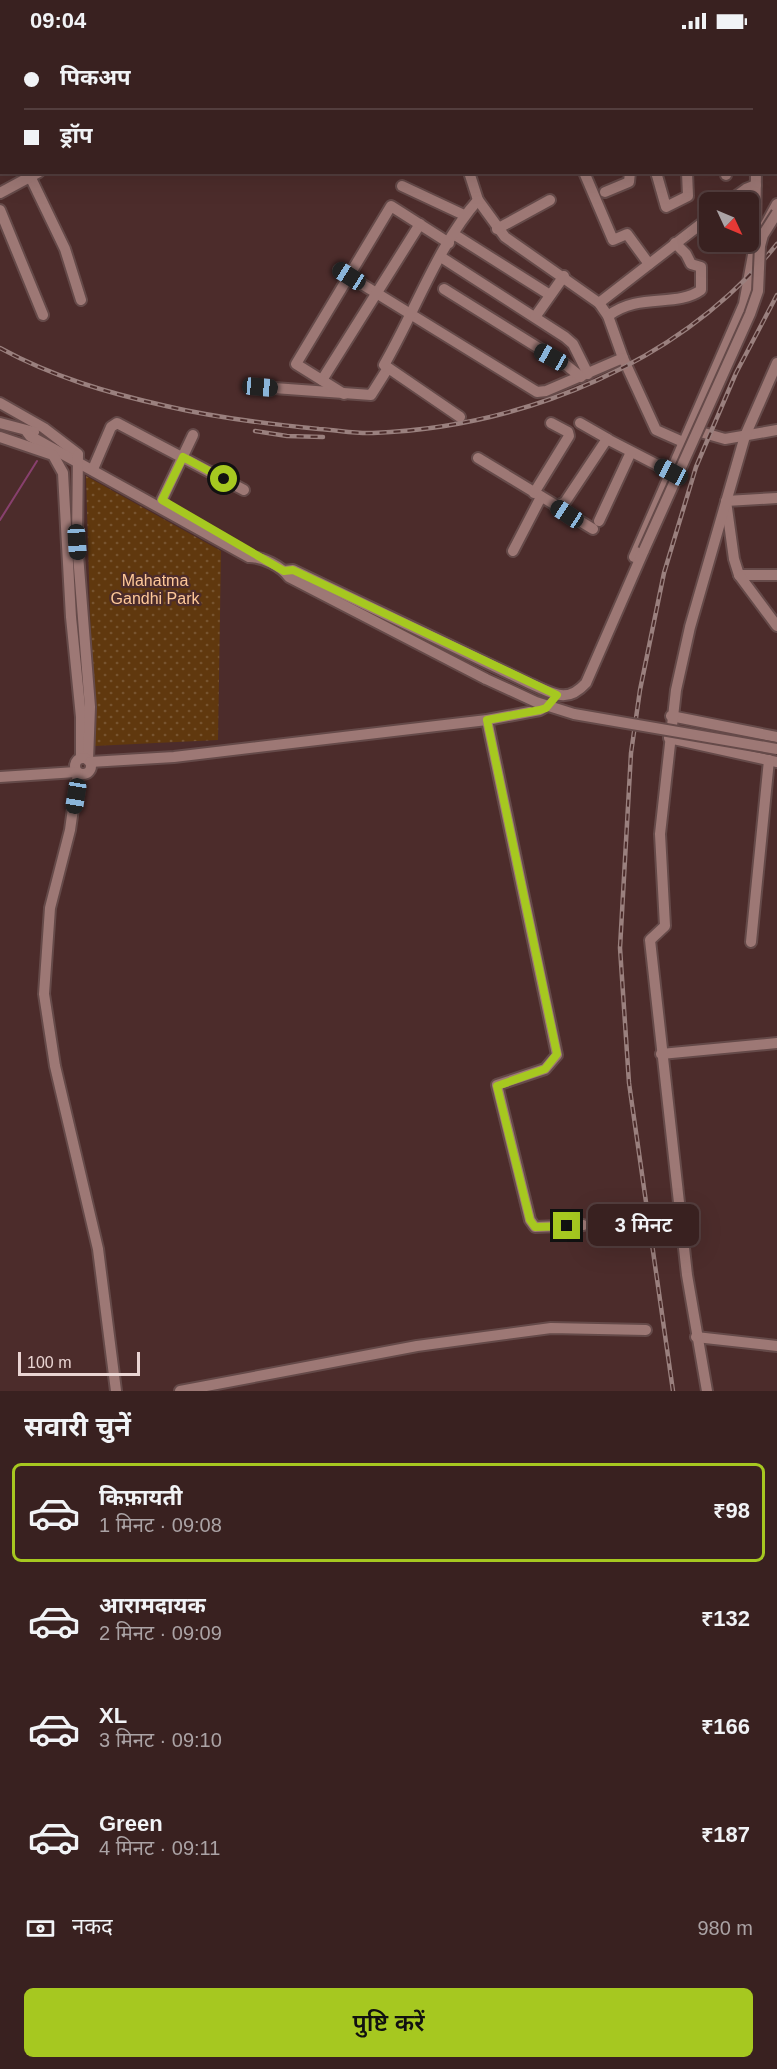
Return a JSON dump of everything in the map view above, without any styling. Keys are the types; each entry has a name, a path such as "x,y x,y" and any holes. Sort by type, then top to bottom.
{"street":[{"path":"0,194 32,174 65,249 81,300"},
{"path":"470,174 478,200 497,229 599,303 608,316 623,358 656,430 683,442"},
{"path":"585,174 613,240 625,234 628,235 649,264"},
{"path":"604,192 629,183 630,174"},
{"path":"657,174 666,207 688,196 687,174"},
{"path":"756,174 756,192"},
{"path":"742,192 756,185"},
{"path":"402,186 464,215"},
{"path":"460,417 384,365 423,287 464,215 478,200"},
{"path":"497,229 550,200"},
{"path":"759,235 777,204"},
{"path":"344,394 296,364 391,206 550,295"},
{"path":"0,210 43,315"},
{"path":"284,571 293,570 557,695 569,696 577,693 586,683 624,592 755,301 759,277 760,246 763,235 777,213"},
{"path":"322,380 420,224"},
{"path":"599,303 699,224"},
{"path":"608,316 631,303 682,297 701,290 701,267 691,264 686,254 675,243"},
{"path":"624,592 637,547 744,304 754,252"},
{"path":"441,257 573,344 584,376"},
{"path":"339,270 537,392 546,391 584,376 623,358"},
{"path":"535,318 564,276"},
{"path":"444,289 584,376"},
{"path":"707,1391 696,1336 661,1054 650,940 665,926 660,834 671,716 690,627 745,436 777,363"},
{"path":"260,387 371,395 388,368"},
{"path":"0,403 44,428 77,457 81,664"},
{"path":"0,423 27,432 33,431 51,448 63,472 81,664 91,731 70,830 50,908 44,994 55,1066 98,1249 116,1391"},
{"path":"94,466 111,427 117,423 244,490"},
{"path":"513,551 538,495 569,436 567,432 551,423"},
{"path":"580,423 671,472"},
{"path":"689,429 725,439 777,429"},
{"path":"162,500 193,435"},
{"path":"0,437 51,448 77,457 162,500 252,551 257,557 284,571 297,582 486,679 536,702 573,714 777,749"},
{"path":"554,505 562,505 608,439"},
{"path":"478,458 554,505 596,525 631,452"},
{"path":"94,466 249,557 257,557"},
{"path":"726,501 777,498"},
{"path":"726,501 734,559 739,575 777,626"},
{"path":"739,575 777,575"},
{"path":"0,777 43,773 50,769 83,767 104,760 110,762 487,720 546,708 557,695"},
{"path":"671,716 777,737"},
{"path":"487,720 557,1054 545,1069 497,1086 530,1220 535,1227 583,1225"},
{"path":"669,738 773,761 751,942"},
{"path":"661,1054 777,1043"},
{"path":"180,1391 417,1346 551,1328 646,1330"},
{"path":"696,1336 777,1346"}],"green space":[{"name":"Mahatma Gandhi Park","path":"86,476 221,551 218,740 94,746"}],"waterway":[{"path":"0,520 37,461"}],"railway":[{"path":"0,348 40,367 102,390 204,414 261,423 360,433 430,428 486,418 542,402 596,381 647,355 695,323 738,286 777,244"},
{"path":"673,1391 629,1083 620,948 631,753 640,690 664,573 696,467 736,373 777,295"},
{"path":"255,431 287,436 323,437"}],"route":[{"path":"224,479 183,457 162,500 284,571 293,570 557,695 546,708 487,720 557,1054 545,1069 497,1086 530,1220 535,1227 567,1226"}]}
